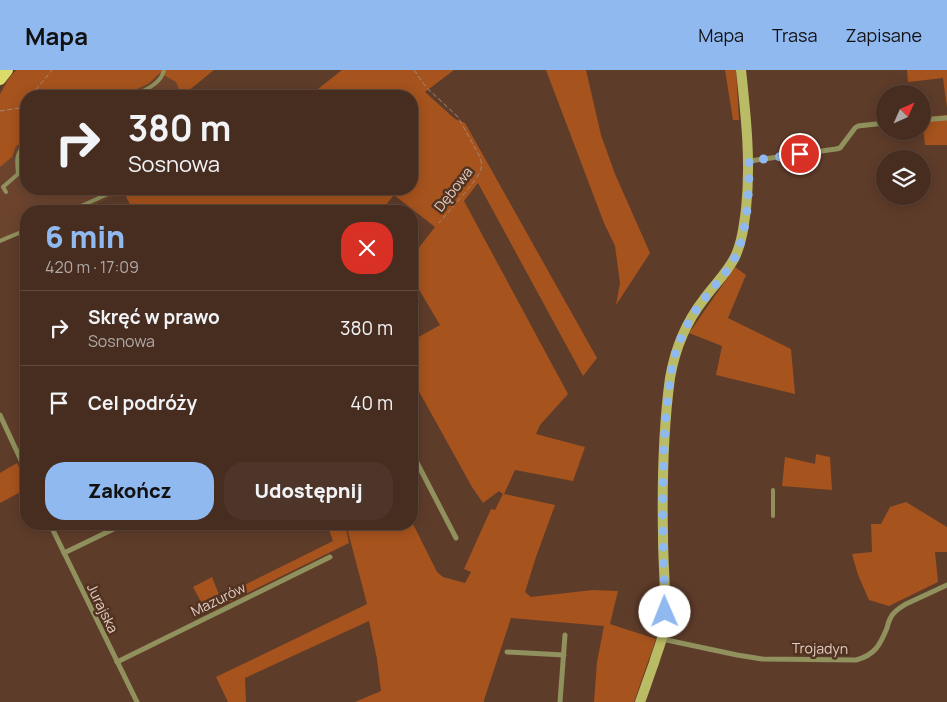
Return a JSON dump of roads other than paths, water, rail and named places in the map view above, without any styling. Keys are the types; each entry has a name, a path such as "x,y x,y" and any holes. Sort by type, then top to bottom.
{"main road":[{"path":"0,79 7,70"}],"street":[{"path":"640,702 662,638 665,606 662,530 664,470 666,420 671,373 676,351 687,325 704,299 729,268 744,229 749,161 741,70"},
{"path":"931,119 947,118"},
{"path":"749,161 836,150 840,148 858,126 876,124"},
{"path":"0,415 20,457"},
{"path":"418,465 456,538"},
{"name":"Jurajska","path":"53,530 137,702"},
{"path":"64,553 112,530"},
{"name":"Mazurów","path":"117,662 330,557"},
{"name":"Trojadyn","path":"662,638 737,655 762,658 856,660 864,658 875,650 891,616 901,607 947,585"},
{"path":"560,702 565,635"},
{"path":"507,652 564,656"}],"lane":[{"path":"144,90 156,84 164,74 164,70"},
{"path":"6,192 3,187 18,174 17,156 20,151"},
{"path":"83,205 106,195"},
{"path":"0,241 20,233"},
{"path":"773,490 773,516"}]}
